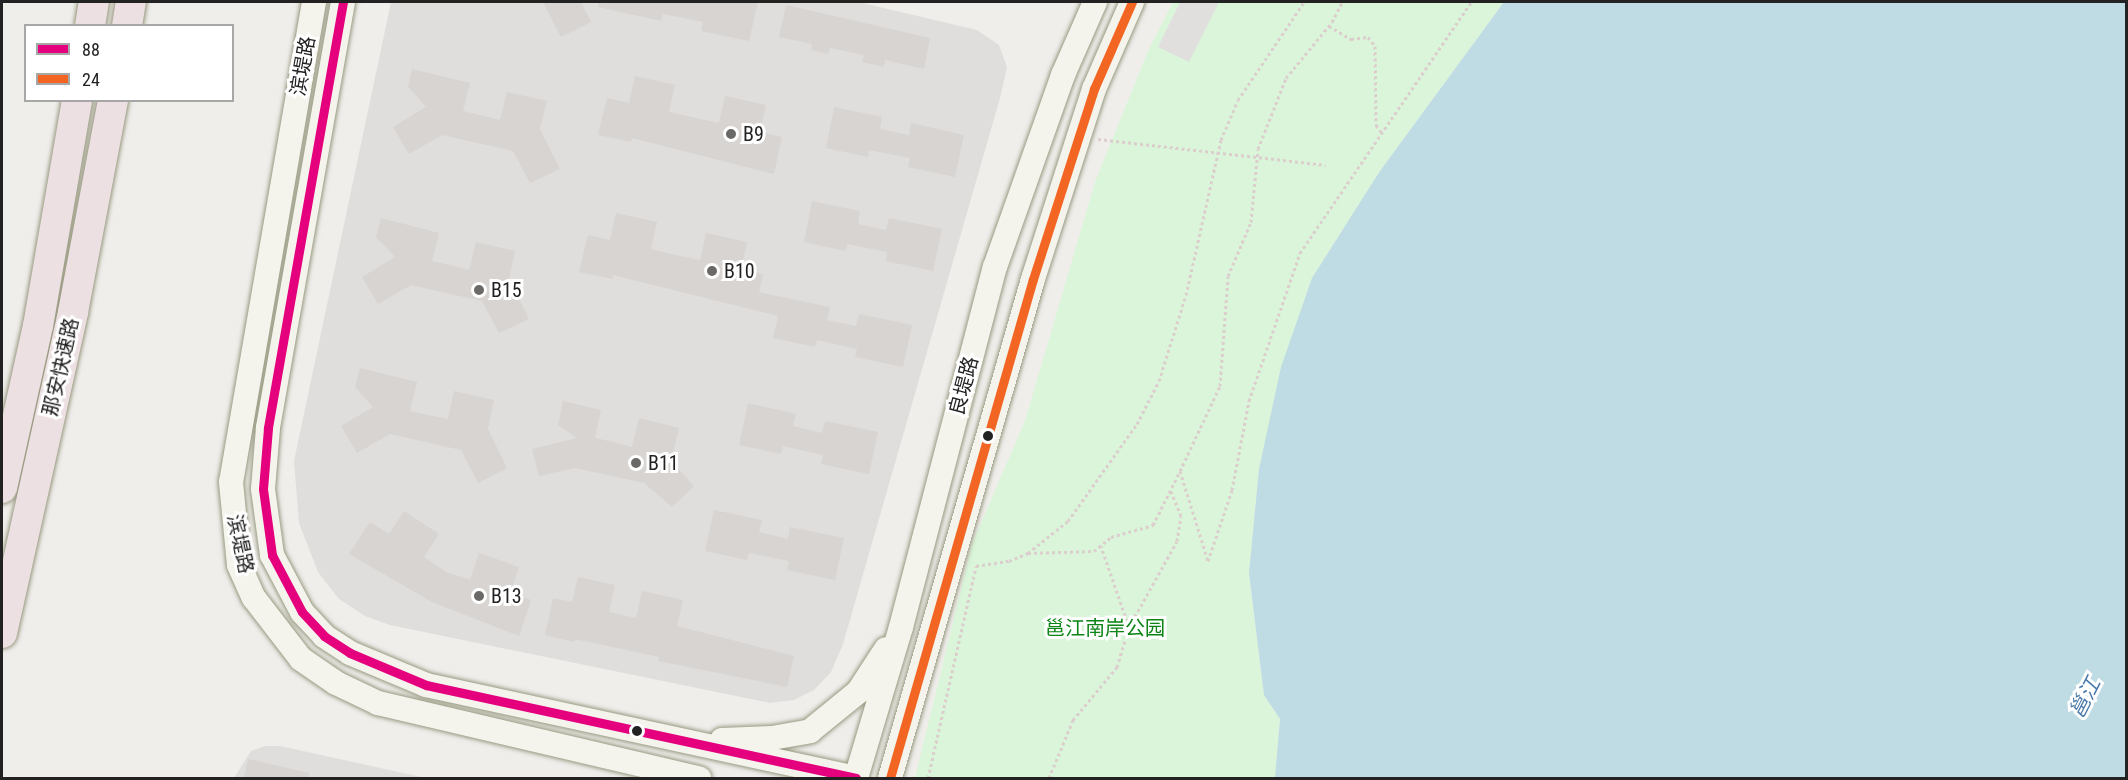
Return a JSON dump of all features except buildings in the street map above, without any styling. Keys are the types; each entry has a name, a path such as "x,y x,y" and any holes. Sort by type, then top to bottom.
{"highway":[{"path":"90,24 94,2"},
{"path":"126,24 131,2"},
{"name":"那安快速路","path":"2,488 38,326 77,102"},
{"name":"那安快速路","path":"2,633 73,312 113,102"}],"street":[{"name":"滨堤路","path":"314,2 231,482 239,566 254,598 301,659 336,683 378,703 699,778"},
{"name":"滨堤路","path":"343,2 268,428 263,489 266,523 272,555 284,584 324,636 390,673 426,685 856,778"},
{"name":"良堤路","path":"890,778 933,636 1032,279 1094,89 1132,2"},
{"name":"良堤路","path":"856,778 901,627 995,267 1087,3"},
{"path":"672,739 772,738 810,731 858,692 901,627 933,636"},
{"path":"672,739 708,749 713,764 704,774 675,774"}],"path":[{"path":"928,778 976,566 1009,561 1028,553 1068,521 1101,478 1137,424 1159,381 1186,295 1218,152 1238,100 1304,2"},
{"path":"1028,553 1094,551 1112,537 1153,525 1220,386 1228,276 1251,222 1258,155 1286,78 1329,26 1342,2"},
{"path":"1180,471 1208,561 1232,490 1249,401 1300,254 1471,2"},
{"path":"1329,26 1351,39 1368,37 1375,46 1376,125 1382,133"},
{"path":"1091,138 1258,155 1326,165"},
{"path":"1049,778 1073,720 1116,667 1129,627 1177,541 1181,516 1171,489"},
{"path":"1101,545 1129,627"}],"shaded area":[{"path":"391,2 858,2 977,30 999,45 1007,67 1000,98 843,644 831,672 814,690 794,700 770,703 390,625 365,616 339,599 318,572 299,523 294,461"},
{"path":"1180,2 1219,2 1189,62 1158,47"},
{"path":"265,746 280,746 426,778 234,778 251,751"}],"green space":[{"name":"邕江南岸公园","path":"1173,2 1504,2 1380,171 1312,278 1282,367 1259,469 1249,573 1264,695 1280,719 1275,778 915,778 972,544 1025,421 1095,182 1148,51"}],"water":[{"name":"邕江","path":"1504,2 2126,2 2126,778 1275,778 1280,719 1264,695 1249,573 1259,469 1281,367 1312,278 1380,171"}],"transit line":[{"name":"88","path":"343,2 268,428 263,489 272,555 302,612 324,636 350,653 426,685 856,778"},
{"name":"24","path":"890,778 1033,279 1094,89 1132,2"}],"place":[{"name":"B9","path":"731,134"},
{"name":"B10","path":"712,271"},
{"name":"B15","path":"479,290"},
{"name":"B11","path":"636,463"},
{"name":"B13","path":"479,596"}]}
